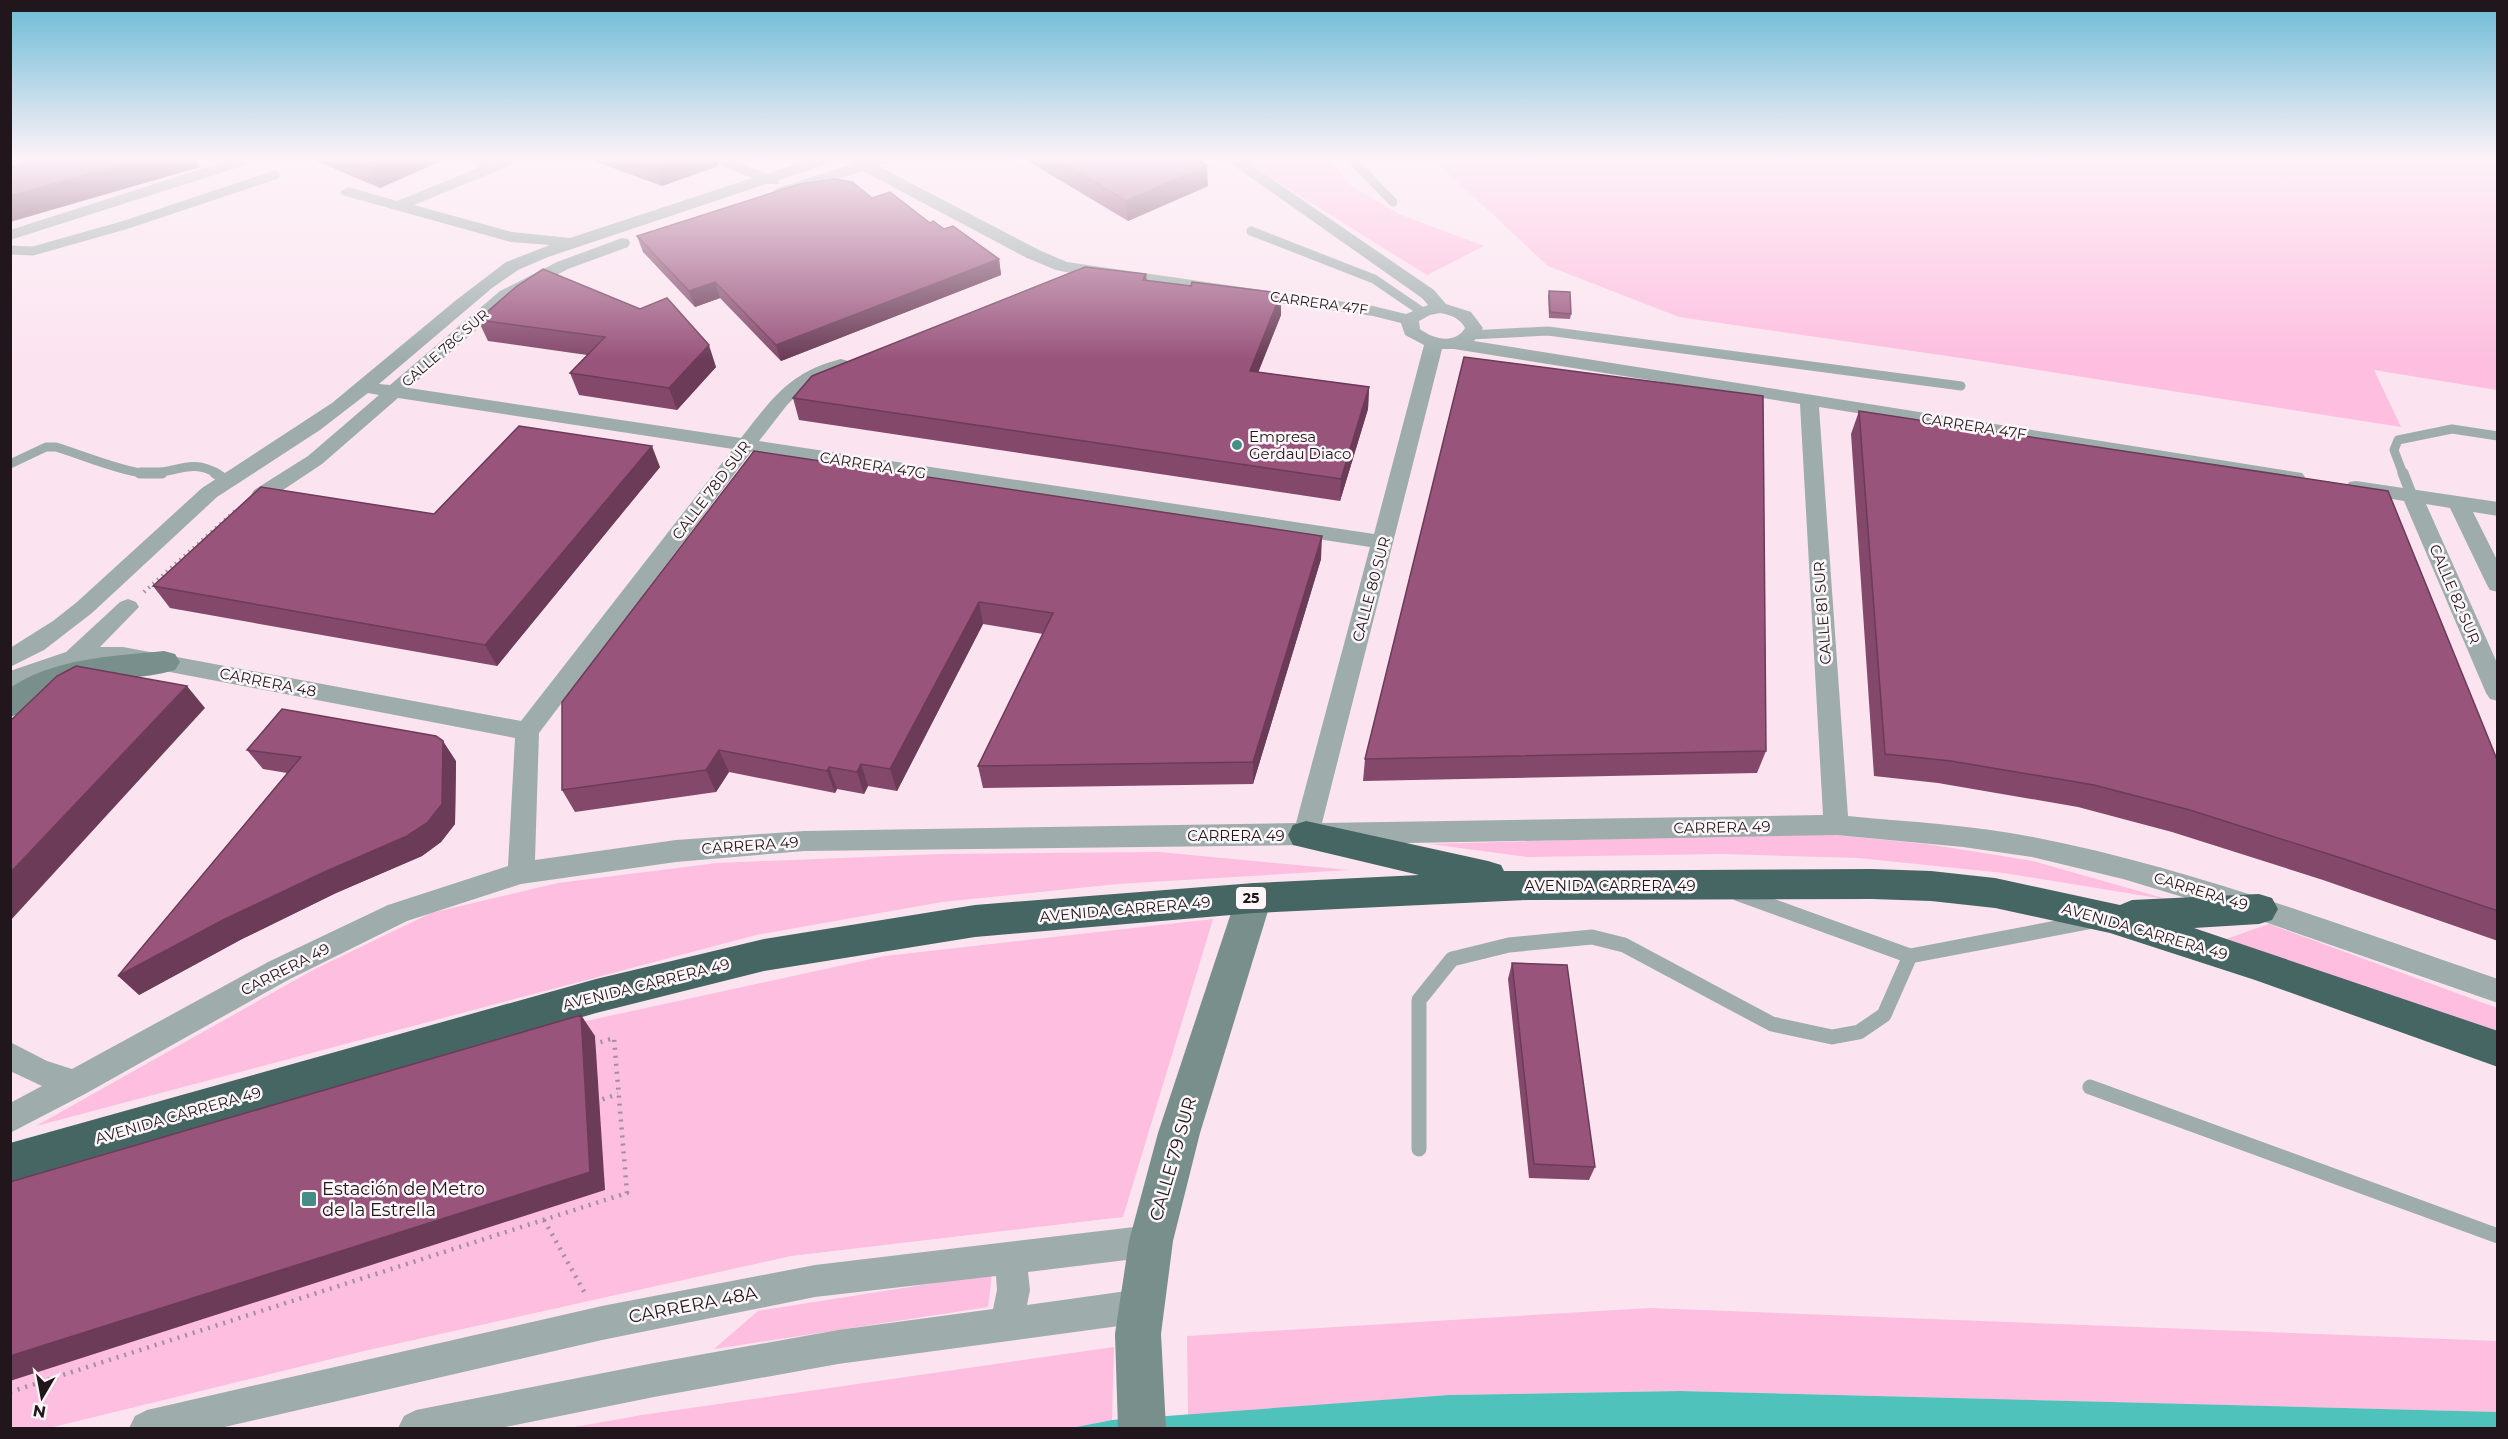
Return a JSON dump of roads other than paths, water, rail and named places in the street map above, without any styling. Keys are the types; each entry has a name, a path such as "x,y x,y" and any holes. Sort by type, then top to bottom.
{"highway":[{"path":"1306,835 1528,885"},
{"name":"AVENIDA CARRERA 49","path":"10,1163 596,996 764,955 975,921 1254,898 1528,885 1931,886 1995,893 2110,917 2256,964 2498,1049"},
{"path":"2110,917 2259,909"}],"street":[{"path":"10,235 41,225"},
{"path":"470,225 511,237 577,241"},
{"name":"CALLE 78C SUR","path":"10,659 54,631 197,503 226,481 314,426 512,266 577,241 633,225"},
{"name":"CALLE 78C SUR","path":"261,495 315,460 497,303 534,278 612,246 678,225"},
{"path":"978,225 1033,254 1084,271"},
{"path":"1329,225 1428,294 1440,308"},
{"path":"511,237 517,248 512,266"},
{"path":"1051,284 1084,271"},
{"name":"CARRERA 47F","path":"1084,271 1415,316"},
{"path":"1440,308 1459,312 1467,317 1474,328 1470,335 1460,341 1442,343 1416,336 1411,331 1415,316 1440,308"},
{"name":"CARRERA 47F","path":"1442,343 2318,481"},
{"name":"CALLE 80 SUR","path":"1306,835 1383,542 1442,343"},
{"name":"CALLE 78D SUR","path":"527,731 780,401 795,386 863,356"},
{"name":"CARRERA 47G","path":"363,387 1383,542"},
{"name":"CALLE 81 SUR","path":"1809,400 1836,825"},
{"path":"2341,484 2498,509"},
{"name":"CALLE 82 SUR","path":"2412,496 2498,693"},
{"path":"2458,503 2498,585"},
{"path":"73,659 128,607"},
{"name":"CARRERA 48","path":"10,681 73,659 107,654 164,662 527,731"},
{"path":"13,716 26,693 61,676 83,671 164,662"},
{"path":"521,873 527,731"},
{"name":"CARRERA 49","path":"10,1119 278,971 398,913 521,873 676,851 804,841 1836,825 1963,837 2032,848 2123,868 2259,909 2498,991"},
{"name":"CALLE 79 SUR","path":"1140,1408 1141,1306 1151,1240 1179,1133 1254,898"},
{"path":"10,1055 38,1071 75,1084"},
{"path":"10,1109 75,1084"},
{"name":"CARRERA 48A","path":"147,1428 240,1418 602,1323 816,1281 1151,1240"},
{"path":"1004,1323 1010,1308 1014,1285 1012,1268 1006,1258"},
{"path":"416,1428 654,1380 838,1347 1141,1306"}],"lane":[{"path":"10,250 33,251 124,225"},
{"path":"1251,231 1374,279 1415,316"},
{"path":"1470,335 1548,330 1962,386"},
{"path":"2412,496 2394,450 2398,440 2452,429 2498,436"},
{"path":"10,464 46,447 56,447 141,473 160,473 196,465 207,467 226,481"},
{"path":"1711,885 1910,956 2110,917"},
{"path":"1419,1149 1419,1000 1452,959 1509,945 1592,937 1624,945 1772,1024 1832,1037 1859,1032 1884,1015 1910,956"},
{"path":"2090,1087 2498,1236"}],"place":[{"name":"Empresa Gerdau Diaco","path":"1237,445"},
{"name":"Estación de Metro de la Estrella","path":"309,1199"}]}
